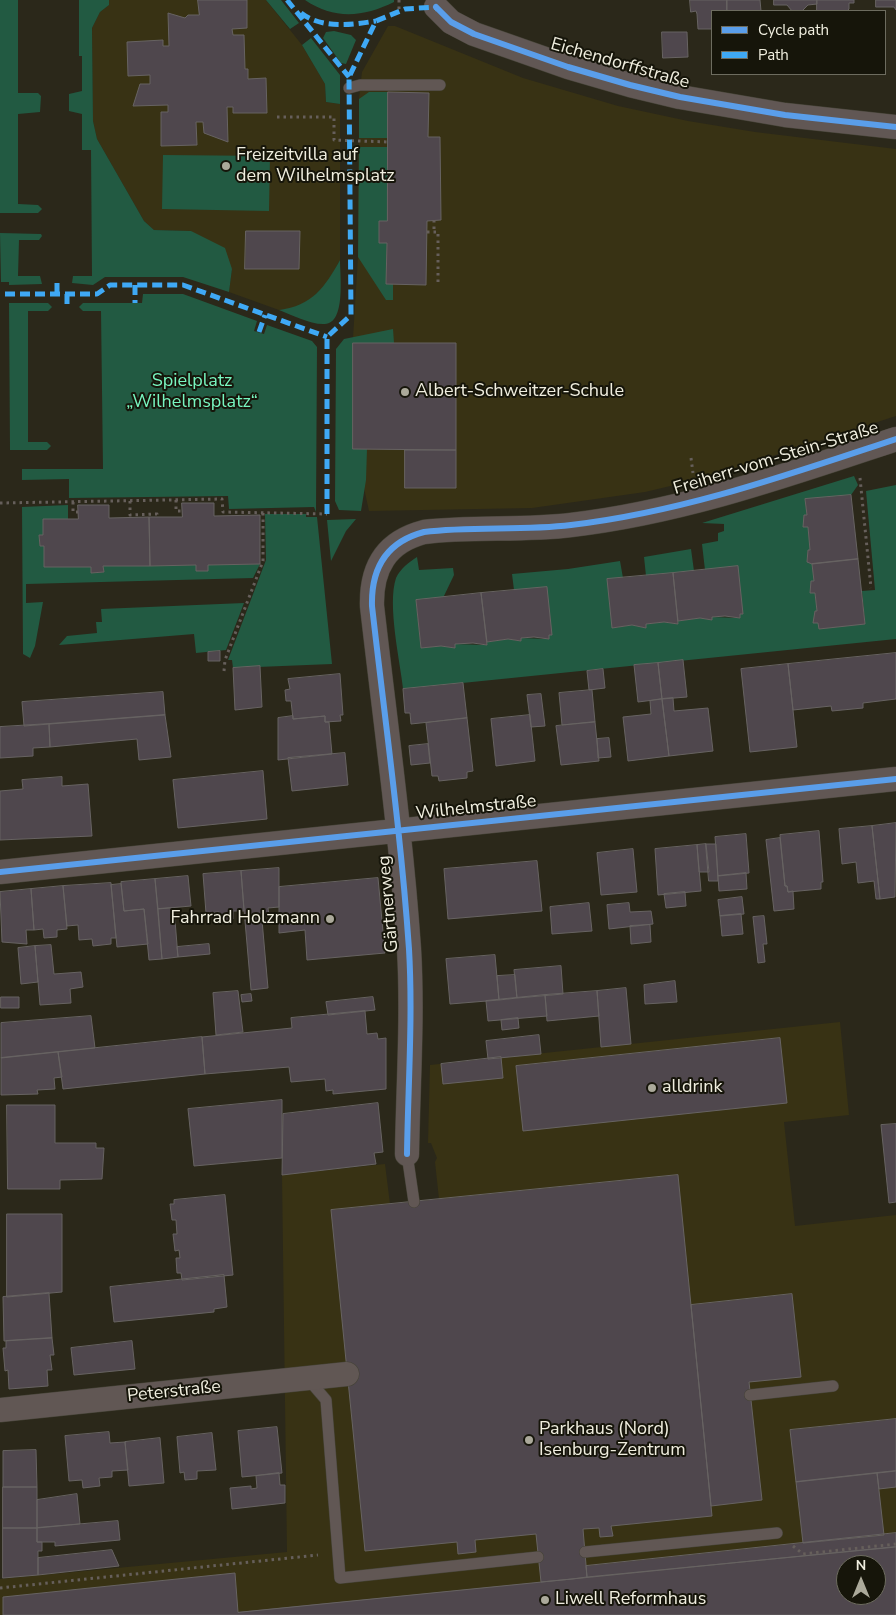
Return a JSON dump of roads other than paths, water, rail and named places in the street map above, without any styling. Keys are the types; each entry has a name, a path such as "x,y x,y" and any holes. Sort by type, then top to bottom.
{"street":[{"name":"Eichendorffstraße","path":"436,7 451,22 474,34 630,86 726,106 896,128"},
{"name":"Freiherr-vom-Stein-Straße","path":"372,593 373,578 383,558 396,545 416,534 433,531 572,525 649,512 744,488 896,439"},
{"name":"Gärtnerweg","path":"372,593 398,831 410,986 407,1154"},
{"name":"Wilhelmstraße","path":"0,872 896,778"},
{"name":"Peterstraße","path":"0,1410 347,1374"}],"lane":[{"path":"349,88 360,85 440,84"},
{"path":"407,1154 414,1202"},
{"path":"306,1378 326,1400 340,1578 538,1557"},
{"path":"750,1395 833,1386"},
{"path":"585,1552 777,1533"}],"place":[{"name":"Freizeitvilla auf dem Wilhelmsplatz","path":"226,166"},
{"name":"Albert-Schweitzer-Schule","path":"405,392"},
{"name":"Fahrrad Holzmann","path":"330,919"},
{"name":"alldrink","path":"652,1088"},
{"name":"Parkhaus (Nord) Isenburg-Zentrum","path":"529,1440"},
{"name":"Liwell Reformhaus","path":"545,1600"}],"park label":[{"name":"Spielplatz „Wilhelmsplatz“","path":"192,392"}]}
